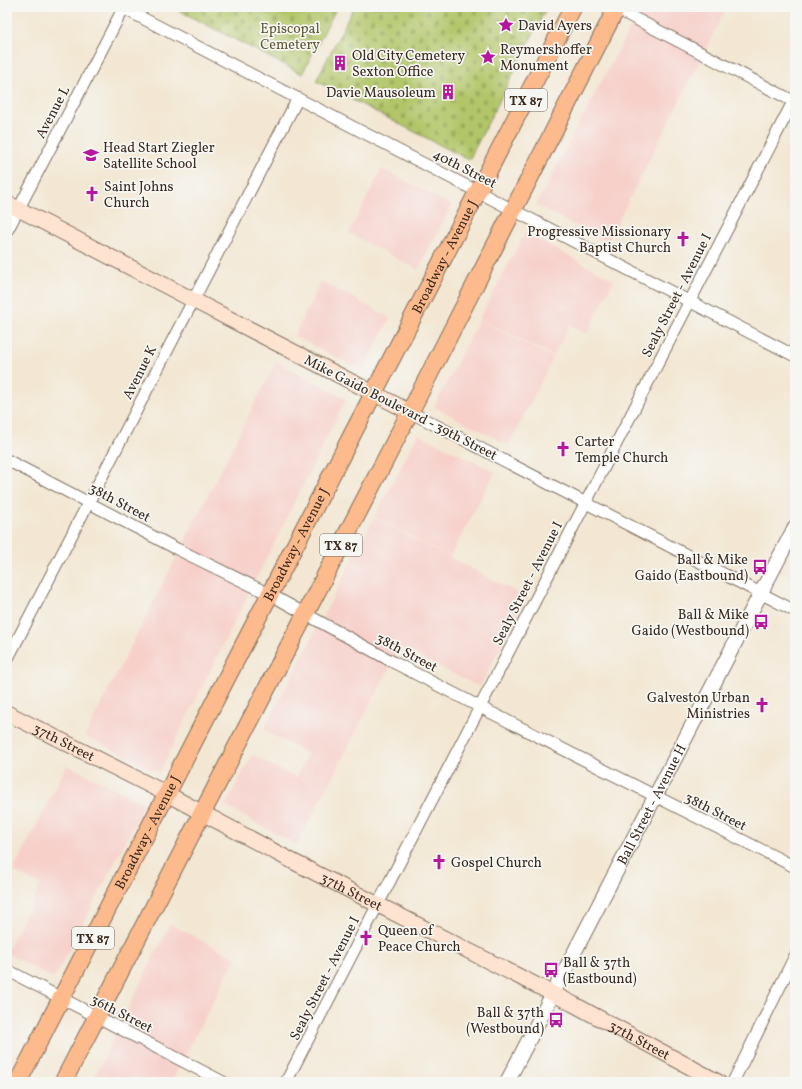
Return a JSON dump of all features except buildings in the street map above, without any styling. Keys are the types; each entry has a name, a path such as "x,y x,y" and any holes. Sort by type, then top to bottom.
{"main road":[{"name":"Broadway - Avenue J","path":"18,1082 574,7"},
{"name":"TX 87","path":"63,1082 514,210 615,8"},
{"name":"Mike Gaido Boulevard - 39th Street","path":"13,206 410,412"},
{"name":"37th Street","path":"7,713 168,794 292,861 552,993 718,1082"}],"street":[{"name":"40th Street","path":"123,8 795,356"},
{"name":"Avenue L","path":"7,231 13,206 123,8"},
{"path":"615,8 794,100"},
{"name":"Avenue K","path":"7,660 298,98"},
{"name":"Sealy Street - Avenue I","path":"286,1082 794,100"},
{"name":"Mike Gaido Boulevard - 39th Street","path":"410,412 795,611"},
{"name":"38th Street","path":"7,460 176,549 271,594 393,662 480,707 795,867"},
{"name":"Ball Street - Avenue H","path":"507,1082 795,527"},
{"path":"733,1082 795,956"},
{"name":"36th Street","path":"7,970 223,1082"}],"shaded area":[{"path":"641,7 722,7 726,9 607,243 536,205"},
{"path":"382,169 452,205 418,270 349,233"},
{"path":"525,233 614,280 587,334 570,325 553,356 479,319"},
{"path":"321,281 390,318 363,371 294,336"},
{"path":"479,320 553,358 509,445 434,407"},
{"path":"276,362 346,399 159,773 85,736"},
{"path":"418,434 495,472 450,557 375,517"},
{"path":"374,518 527,598 480,687 400,647 297,845 225,806 252,755 296,778 308,754 264,730"},
{"path":"67,765 145,804 54,979 7,953 7,951 41,885 13,871"},
{"path":"170,924 236,958 171,1082 92,1082"}],"green space":[{"name":"Episcopal Cemetery","path":"172,7 337,7 302,74"},
{"path":"354,7 547,7 469,160 316,81"}],"place":[{"name":"David Ayers","path":"506,25"},
{"name":"Reymershoffer Monument","path":"488,57"},
{"name":"Old City Cemetery Sexton Office","path":"340,63"},
{"name":"Davie Mausoleum","path":"448,92"},
{"name":"Head Start Ziegler Satellite School","path":"91,155"},
{"name":"Saint Johns Church","path":"92,194"},
{"name":"Progressive Missionary Baptist Church","path":"683,239"},
{"name":"Carter Temple Church","path":"563,449"},
{"name":"Ball & Mike Gaido (Eastbound)","path":"760,567"},
{"name":"Ball & Mike Gaido (Westbound)","path":"761,622"},
{"name":"Galveston Urban Ministries","path":"762,705"},
{"name":"Gospel Church","path":"439,862"},
{"name":"Queen of Peace Church","path":"366,938"},
{"name":"Ball & 37th (Eastbound)","path":"551,970"},
{"name":"Ball & 37th (Westbound)","path":"556,1020"}]}
